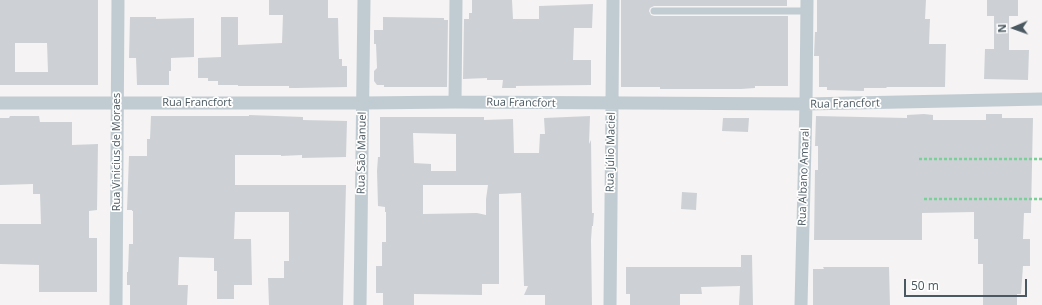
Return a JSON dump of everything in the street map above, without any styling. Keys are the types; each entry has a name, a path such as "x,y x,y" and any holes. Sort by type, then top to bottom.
{"street":[{"name":"Rua Vinicius de Moraes","path":"116,305 118,0"},
{"name":"Rua São Manuel","path":"360,305 364,0"},
{"path":"455,102 456,0"},
{"name":"Rua Júlio Maciel","path":"610,305 613,0"},
{"name":"Rua Albano Amaral","path":"801,305 807,6"},
{"name":"Rua Francfort","path":"0,103 455,102 806,104 1042,99"}],"lane":[{"path":"654,11 807,6"}],"path":[{"path":"919,159 1042,159"},
{"path":"924,199 1042,199"}],"building":[{"path":"0,0 98,0 98,85 0,85","holes":["15,43 47,43 48,72 15,72"]},
{"path":"269,0 328,0 328,18 338,18 339,59 342,59 342,66 347,66 347,87 289,88 289,86 218,85 218,81 208,81 208,78 198,78 198,58 221,57 221,17 238,17 238,45 282,43 283,15 269,15"},
{"path":"472,0 512,0 513,19 539,19 539,6 593,4 592,28 574,28 573,60 591,60 591,85 516,86 516,88 502,88 503,80 487,80 487,78 463,79 464,19 469,19 469,13 472,13"},
{"path":"621,0 787,0 787,6 654,6 650,8 649,11 651,15 654,16 788,16 788,86 755,86 755,88 741,89 660,89 660,87 621,87"},
{"path":"817,0 926,0 925,19 930,19 929,44 946,44 945,87 864,88 864,91 827,90 827,87 819,87 819,56 814,56 815,32 817,32"},
{"path":"987,0 1018,0 1018,16 1009,16 1009,50 1029,50 1028,80 984,79 985,49 994,49 994,16 987,16"},
{"path":"130,17 156,17 156,19 194,18 194,57 171,58 169,85 137,85 136,58 129,58"},
{"path":"383,17 444,18 444,20 448,20 447,87 384,87 384,85 377,85 374,81 374,71 377,68 374,30 383,30"},
{"path":"986,114 1002,114 1002,118 1033,118 1031,213 1024,213 1023,239 1030,239 1030,266 1023,266 1021,294 1017,294 1017,305 983,305 983,264 978,264 978,239 974,239 974,212 922,213 922,240 814,240 815,170 818,170 818,146 815,146 816,116 907,118 907,115 933,115 933,120 986,120"},
{"path":"249,115 303,117 303,120 347,121 346,157 302,158 302,155 235,155 235,185 346,185 343,305 269,305 268,278 284,278 284,261 289,261 289,212 235,212 234,239 251,239 252,285 234,285 234,299 217,299 217,271 214,271 214,258 179,257 178,285 188,285 187,305 130,305 130,285 127,285 127,272 129,244 133,244 133,211 127,210 129,156 147,156 147,139 150,139 151,116"},
{"path":"10,116 39,116 40,122 72,122 72,145 98,144 97,210 89,211 89,238 97,238 97,292 39,292 39,265 0,264 0,224 41,224 40,194 33,194 33,184 0,185 0,118 9,118"},
{"path":"590,116 589,144 591,140 592,213 594,213 591,240 592,305 545,305 545,295 524,295 528,286 524,286 521,193 499,194 499,284 482,284 482,295 414,294 414,305 383,305 383,293 376,293 376,266 382,266 382,242 386,242 385,207 378,206 377,171 378,157 380,157 380,117 484,117 484,120 513,119 514,153 539,153 540,134 545,134 544,118","holes":["413,133 456,134 456,171 431,171 431,164 414,163","423,185 488,185 486,215 477,213 423,214"]},
{"path":"723,118 749,118 748,132 722,131"},
{"path":"682,192 697,193 696,210 681,209"},
{"path":"741,255 752,255 753,305 739,305 740,286 701,287 702,294 680,294 680,305 630,305 630,294 626,294 626,267 741,267"},
{"path":"823,267 889,267 890,305 813,305 813,269 824,269"}]}
